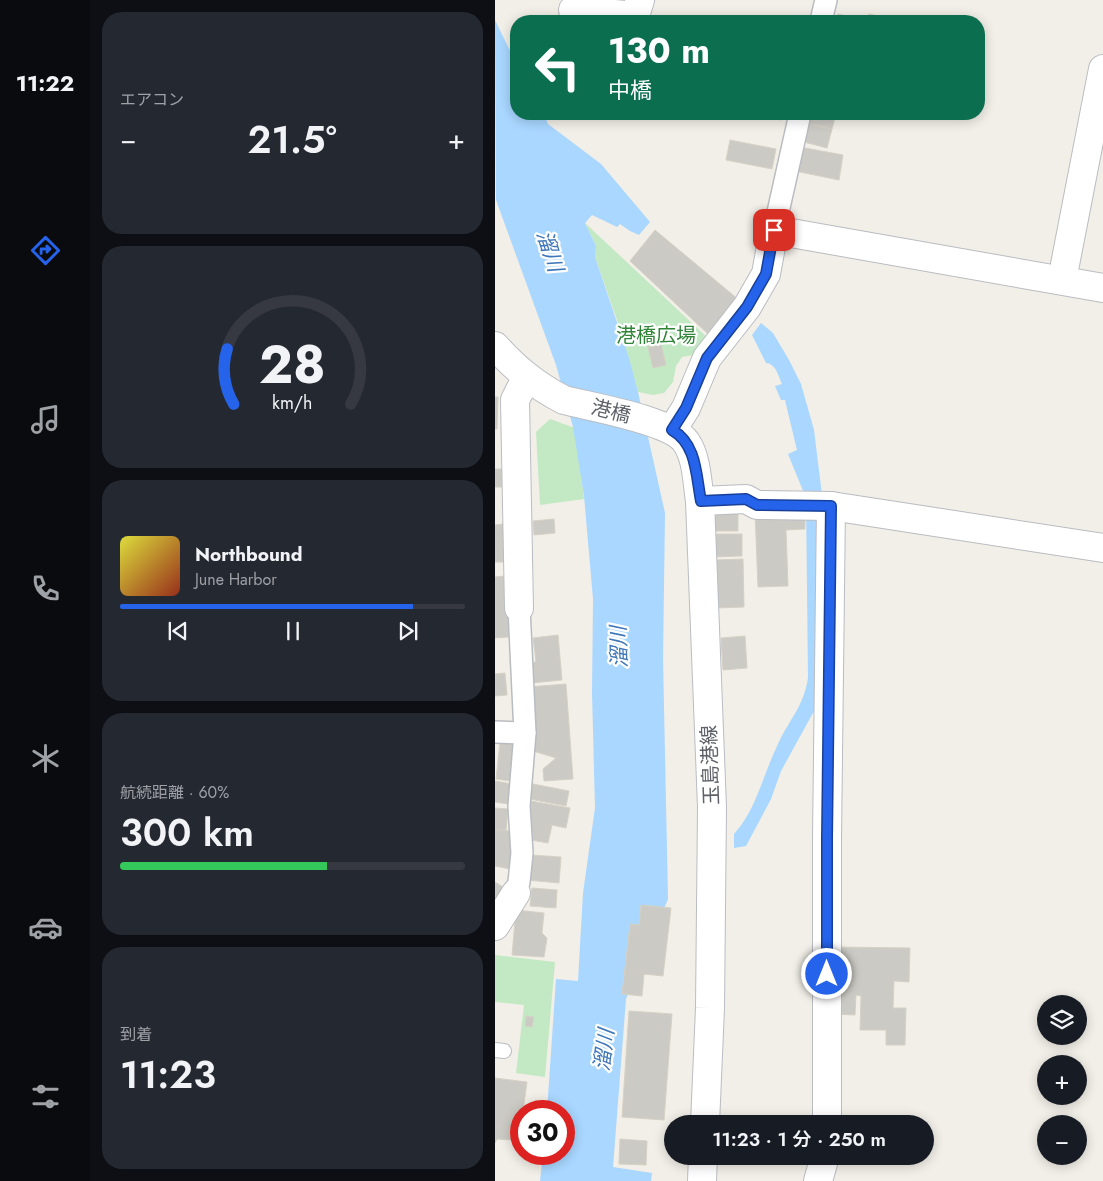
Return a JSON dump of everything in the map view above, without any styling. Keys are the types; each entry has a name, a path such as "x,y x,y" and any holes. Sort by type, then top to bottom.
{"street":[{"path":"635,15 639,0"},
{"path":"822,15 825,0"},
{"path":"573,10 625,15"},
{"path":"1062,280 1103,69"},
{"path":"665,426 686,408 707,358 747,307 766,274 799,120"},
{"path":"774,230 1103,288"},
{"path":"495,346 529,380 521,388 515,400 519,608 525,733 519,806 523,853 519,882 515,893 495,926"},
{"name":"港橋","path":"529,380 563,400 665,426"},
{"name":"玉島港線","path":"665,426 680,435 693,455 701,501 712,807 711,1008 705,1115"},
{"path":"701,501 746,499 757,505 831,506 1103,548"},
{"path":"827,1115 827,839 831,506"},
{"path":"495,732 525,733"},
{"path":"702,1181 703,1165"},
{"path":"818,1181 822,1165"}],"green space":[{"name":"港橋広場","path":"585,223 710,340 694,355 682,357 676,366 673,382 664,393 653,395 638,392 618,323 595,257 596,246"},
{"path":"550,419 575,428 584,499 540,505 536,432"},
{"path":"495,955 555,962 545,1077 516,1073 524,1005 495,1002"}],"water":[{"name":"溜川","path":"495,20 510,51 510,120 546,120 548,124 601,164 650,222 639,235 620,224 617,227 592,215 585,223 596,246 595,257 629,358 665,513 663,658 668,899 626,999 613,1167 652,1173 651,1181 540,1181 542,1165 575,1165 575,1100 548,1100 556,979 578,981 583,893 595,808 592,693 593,599 584,496 573,427 556,365 496,200"},
{"path":"761,323 773,333 801,384 814,430 822,495 819,702 781,771 771,799 746,846 734,848 734,834 754,802 778,744 803,697 808,678 806,498 788,454 797,450 785,400 781,400 775,386 782,384 772,365 766,363 752,335"}],"building":[{"path":"810,120 834,120 832,129 809,124"},
{"path":"809,124 832,129 827,148 804,142"},
{"path":"730,140 776,149 772,169 726,160"},
{"path":"800,147 843,155 839,180 795,171"},
{"path":"655,230 739,300 708,334 630,261"},
{"path":"661,344 666,365 653,368 648,347"},
{"path":"495,397 498,397 497,429 495,429"},
{"path":"495,469 502,469 502,487 495,487"},
{"path":"738,505 738,531 713,531 713,506"},
{"path":"805,511 805,529 786,530 788,586 758,587 755,513"},
{"path":"554,519 555,533 534,535 533,521"},
{"path":"503,524 506,562 495,562 495,525"},
{"path":"714,534 742,534 742,556 714,557"},
{"path":"743,559 744,607 715,608 714,560"},
{"path":"505,576 509,637 495,638 495,577"},
{"path":"558,635 562,680 532,683 530,666 536,661 533,638"},
{"path":"745,636 747,668 723,670 721,638"},
{"path":"505,673 507,695 495,696 495,674"},
{"path":"566,684 573,779 544,781 543,769 556,758 533,751 528,687"},
{"path":"500,742 514,744 510,781 496,779"},
{"path":"495,781 512,784 508,804 495,802"},
{"path":"533,784 569,791 566,806 530,799"},
{"path":"531,801 570,808 566,828 552,825 548,843 531,840 527,824"},
{"path":"495,808 508,809 506,830 495,830"},
{"path":"495,830 506,830 514,834 510,869 495,866"},
{"path":"530,855 561,857 559,883 527,880"},
{"path":"495,882 503,887 495,903"},
{"path":"532,888 557,890 556,908 530,906"},
{"path":"641,905 671,908 663,976 644,974 642,996 622,994 630,924 639,925"},
{"path":"516,910 544,913 542,933 547,938 544,957 512,955"},
{"path":"834,947 910,948 909,982 894,981 893,1008 906,1008 905,1045 886,1045 886,1030 860,1030 861,996 856,995 855,1015 832,1014"},
{"path":"629,1011 672,1014 664,1120 622,1117"},
{"path":"526,1016 534,1017 532,1027 525,1026"},
{"path":"495,1078 527,1082 525,1100 510,1100 510,1140 497,1139 495,1143"},
{"path":"620,1139 647,1141 646,1165 619,1164"}],"route":[{"path":"774,230 766,274 747,307 707,358 686,408 672,430 687,443 693,455 701,501 746,499 757,505 831,506 827,974"}]}
